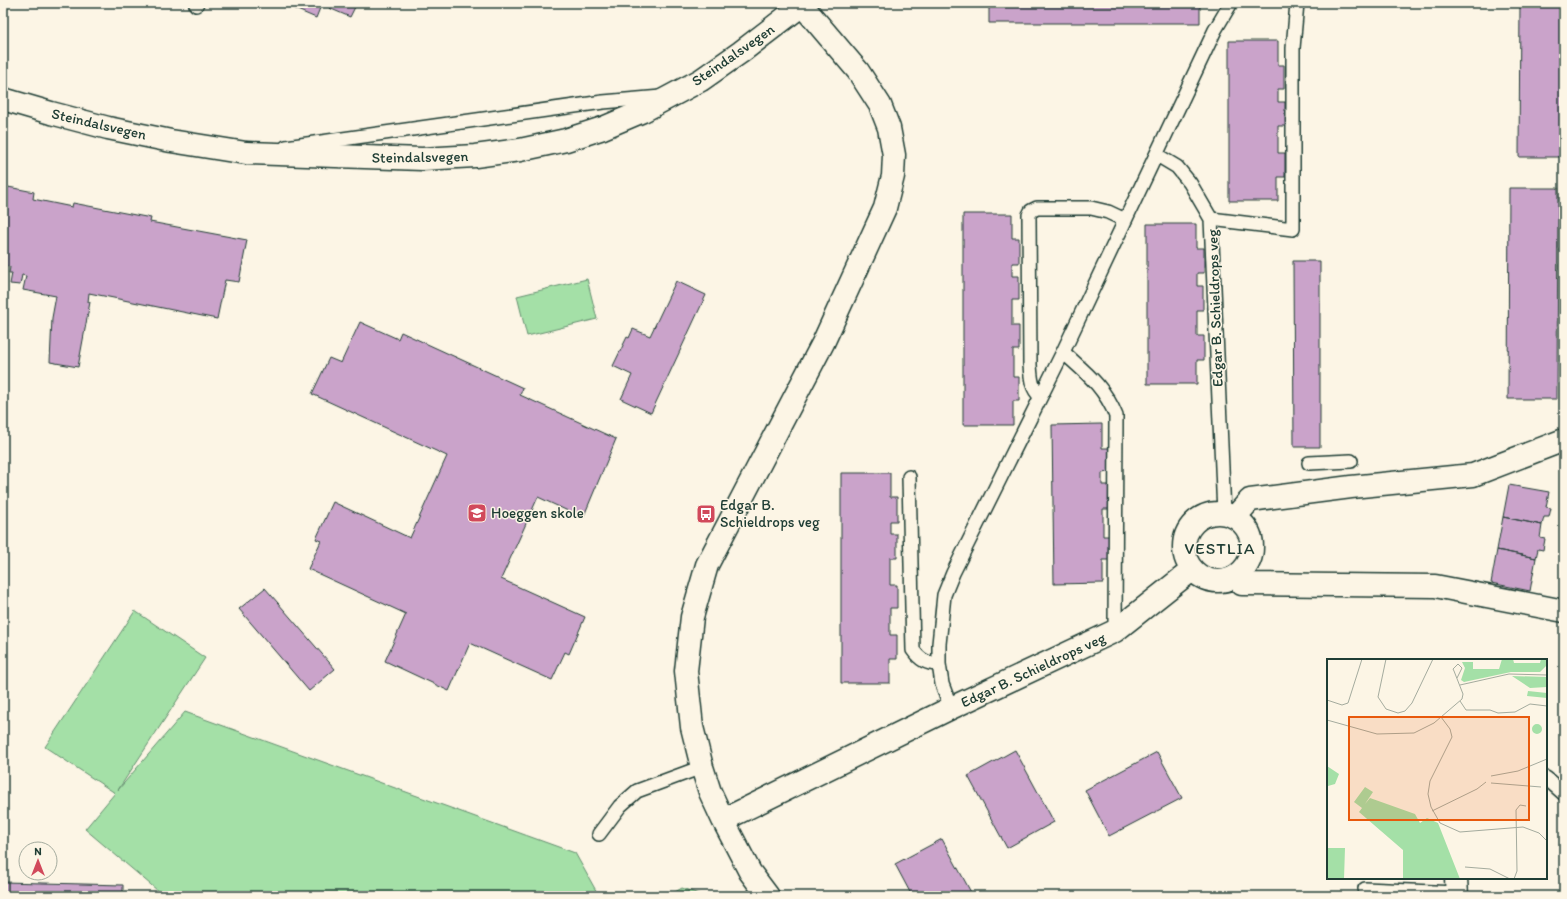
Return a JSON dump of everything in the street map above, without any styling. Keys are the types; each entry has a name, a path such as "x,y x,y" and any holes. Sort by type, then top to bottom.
{"street":[{"name":"Steindalsvegen","path":"3,99 108,128 171,141 246,153 422,159 475,156 520,150 566,140 603,128 643,111 700,80 741,52 803,4"},
{"path":"768,896 750,872 723,820 710,792 702,767 692,727 686,671 692,617 707,565 823,343 885,208 893,176 894,155 889,128 880,105 858,71 803,4"},
{"path":"1230,515 1250,500 1351,487 1473,475 1564,440"},
{"path":"1212,513 1230,515 1245,525 1251,535 1251,558 1245,569 1236,577 1225,581 1213,581 1201,577 1192,570 1186,559 1184,547 1186,535 1192,525 1201,518 1212,513"},
{"name":"Edgar B. Schieldrops veg","path":"723,820 951,708 1115,631 1192,570"},
{"path":"1236,577 1242,584 1435,586 1564,611"}],"lane":[{"name":"Edgar B. Schieldrops veg","path":"951,708 942,684 939,664 939,644 944,595 953,573 1062,352 1216,30 1231,3"},
{"name":"Edgar B. Schieldrops veg","path":"1230,515 1211,219 1293,228 1294,48 1297,3"},
{"path":"246,153 450,122 603,102 671,96"},
{"path":"1157,155 1177,167 1190,183 1211,219"},
{"path":"1040,396 1035,391 1031,382 1029,215 1031,211 1037,208 1092,208 1108,212 1125,220"},
{"name":"Edgar B. Schieldrops veg","path":"1062,352 1098,384 1110,401 1116,416 1115,631"},
{"path":"1309,463 1351,461"},
{"path":"909,477 913,650 919,658 929,664 939,664"},
{"path":"599,834 620,806 637,791 702,767"},
{"path":"1547,779 1564,794"},
{"path":"1365,889 1456,889"}],"green space":[{"path":"587,279 597,319 527,336 517,296"},
{"path":"135,611 205,658 118,790 185,712 575,853 599,896 164,896 85,829 115,793 45,747"},
{"path":"682,888 704,896 668,896"}],"building":[{"path":"281,3 322,3 316,18"},
{"path":"331,3 357,3 350,17 329,8"},
{"path":"989,3 1200,3 1200,23 989,23"},
{"path":"1520,3 1564,3 1564,157 1519,157"},
{"path":"1229,41 1278,41 1278,65 1284,65 1284,89 1278,89 1278,102 1285,102 1285,126 1278,126 1278,153 1285,153 1285,177 1278,177 1278,201 1229,201"},
{"path":"3,186 34,192 33,199 72,207 73,203 151,218 150,222 247,240 239,282 225,280 217,319 89,293 88,302 90,302 78,367 50,362 52,318 56,296 23,290 26,276 22,275 20,285 10,284 12,273 9,273 10,267 3,265"},
{"path":"1509,188 1558,188 1557,399 1508,399"},
{"path":"963,214 1012,214 1012,238 1019,238 1019,263 1012,263 1012,276 1019,276 1019,300 1012,300 1012,326 1019,326 1019,350 1013,350 1013,377 1019,377 1019,401 1013,401 1013,425 963,425"},
{"path":"1147,224 1196,224 1196,248 1204,248 1204,273 1197,273 1197,286 1203,286 1203,310 1197,310 1197,336 1204,336 1204,360 1197,360 1197,384 1147,384"},
{"path":"1293,261 1320,261 1320,447 1294,447"},
{"path":"676,281 706,295 651,413 621,399 632,375 613,366 627,337 629,338 633,329 650,336"},
{"path":"360,322 398,339 401,332 523,388 520,395 616,439 583,518 538,497 501,579 585,617 569,654 565,652 552,680 470,643 449,691 385,661 406,614 308,569 321,541 316,539 333,502 410,538 447,456 312,394 329,358 341,363"},
{"path":"1102,424 1102,448 1109,448 1109,472 1102,473 1102,485 1109,485 1109,509 1103,509 1103,536 1109,536 1109,560 1103,560 1103,583 1054,584 1052,425"},
{"path":"841,473 890,473 890,497 897,497 897,521 890,521 890,534 897,534 897,558 890,558 890,585 897,585 897,608 890,608 890,635 897,635 897,659 890,659 890,683 841,683"},
{"path":"1509,485 1549,492 1546,507 1551,508 1549,517 1544,517 1542,525 1503,517"},
{"path":"1503,517 1542,525 1540,538 1545,539 1543,550 1538,549 1536,558 1497,550"},
{"path":"1497,550 1536,558 1530,591 1491,583"},
{"path":"265,588 335,669 309,691 239,609"},
{"path":"1015,750 1054,822 1007,848 968,776"},
{"path":"1157,752 1182,798 1109,836 1085,790"},
{"path":"942,839 973,896 912,896 895,864"},
{"path":"3,882 123,885 123,896 3,896"}],"place":[{"name":"Hoeggen skole","path":"477,513"},
{"name":"Edgar B. Schieldrops veg","path":"706,514"}],"district":[{"name":"VESTLIA","path":"1220,548"}]}
